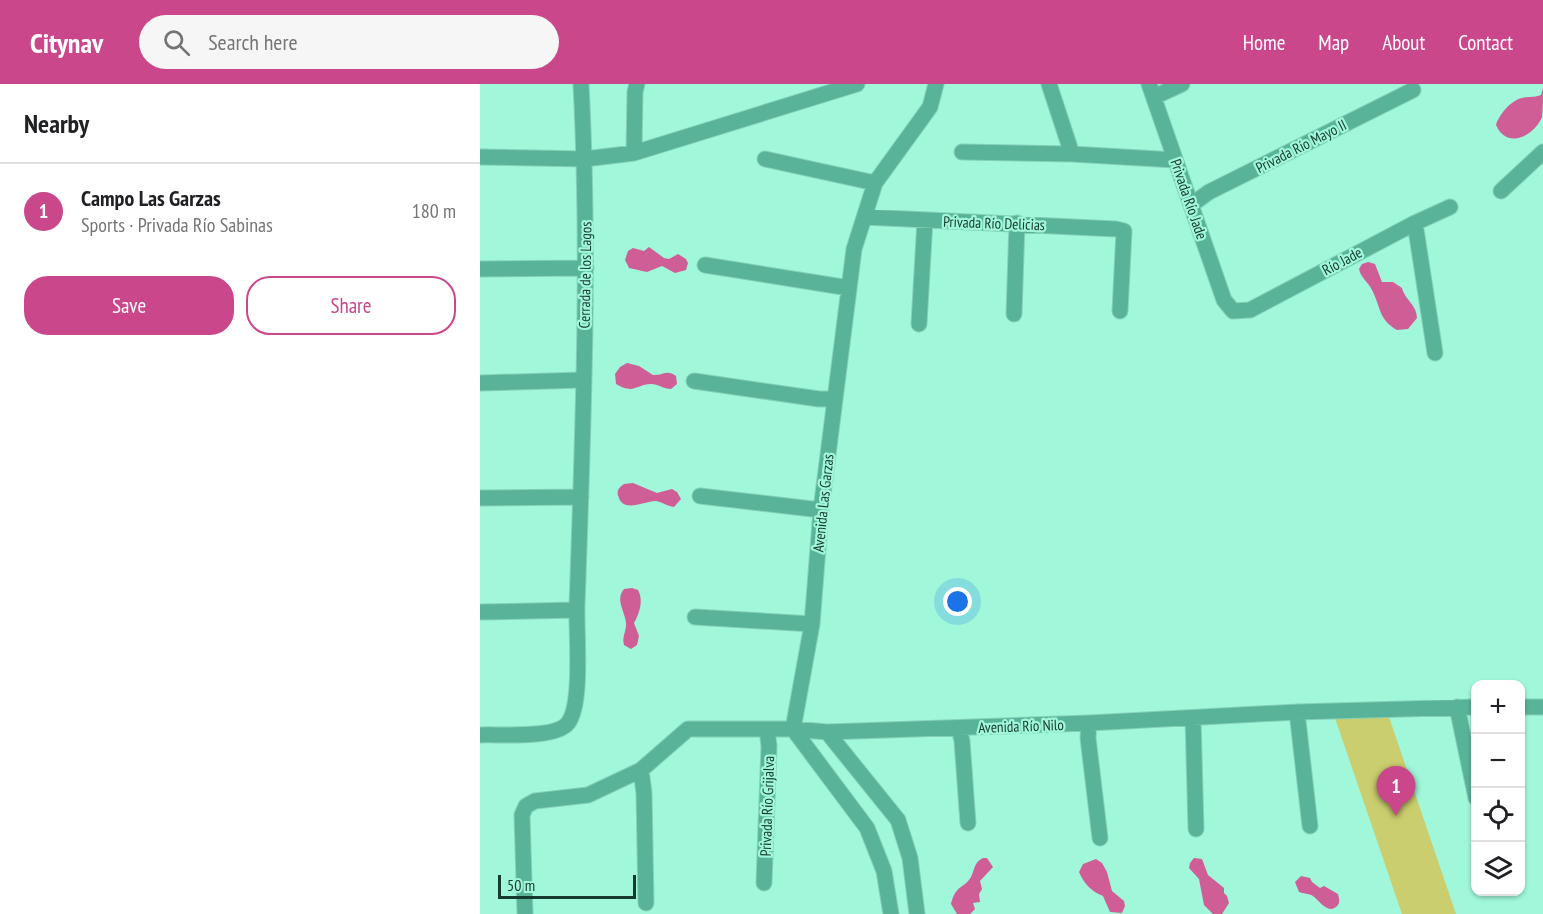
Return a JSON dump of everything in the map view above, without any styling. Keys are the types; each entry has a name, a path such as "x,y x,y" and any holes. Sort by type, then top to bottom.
{"street":[{"name":"Cerrada de los Lagos","path":"480,735 549,733 568,723 572,713 578,673 577,610 586,268 585,159 581,84"},
{"path":"634,153 637,84"},
{"path":"480,157 585,159 634,153 857,84"},
{"name":"Avenida Las Garzas","path":"793,729 812,624 821,510 854,249 875,183 930,107 936,84"},
{"path":"1049,84 1072,154"},
{"path":"1152,90 1182,84"},
{"name":"Privada Río Jade","path":"1152,90 1224,300 1233,311"},
{"name":"Privada Río Mayo II","path":"1191,205 1209,192 1413,90"},
{"path":"962,152 1072,154 1176,160"},
{"path":"1500,191 1543,152"},
{"path":"765,159 875,183"},
{"name":"Río Jade","path":"1233,311 1250,310 1415,223 1450,207"},
{"name":"Privada Río Delicias","path":"864,217 1017,223 1124,231 1120,311"},
{"path":"919,324 925,220"},
{"path":"1014,314 1017,223"},
{"path":"1415,223 1435,353"},
{"path":"705,265 849,288"},
{"path":"480,269 586,268"},
{"path":"480,383 583,380"},
{"path":"694,381 819,399 835,399"},
{"path":"700,496 821,510"},
{"path":"480,498 581,497"},
{"path":"480,612 577,610"},
{"path":"695,617 812,624"},
{"path":"1457,707 1474,788"},
{"name":"Avenida Río Nilo","path":"525,914 522,815 526,806 535,801 588,795 641,770 688,729 793,729 827,732 1471,707"},
{"path":"1525,707 1543,707"},
{"path":"1297,712 1310,826"},
{"path":"1193,718 1196,829"},
{"path":"1089,723 1088,738 1100,838"},
{"path":"959,728 968,823"},
{"name":"Privada Río Grijalva","path":"764,883 769,746 767,729"},
{"path":"793,729 867,828 884,871 891,914"},
{"path":"827,732 898,820 910,858 917,914"},
{"path":"641,770 644,794 646,903"}],"green space":[{"path":"1388,714 1456,914 1402,914 1335,718"}],"shaded area":[{"path":"1543,88 1542,117 1533,130 1520,138 1507,137 1501,133 1496,125 1506,108 1518,99 1541,95"},
{"path":"649,247 664,258 669,259 678,254 688,263 686,270 675,273 662,266 647,272 629,268 625,260 628,251 633,248 644,251"},
{"path":"1368,262 1375,264 1382,282 1393,282 1402,288 1413,306 1417,318 1408,329 1397,330 1383,317 1372,290 1359,269 1362,264"},
{"path":"627,363 639,366 653,375 673,374 676,376 677,384 671,389 651,384 631,389 622,387 616,384 615,374"},
{"path":"633,483 657,493 672,489 681,499 674,507 656,501 635,505 624,504 620,501 618,490 624,484"},
{"path":"624,589 638,590 641,603 634,623 639,636 637,645 631,649 623,643 626,621 620,598"},
{"path":"983,858 987,858 993,867 980,881 982,889 979,894 980,902 973,903 975,909 970,914 957,914 951,904 953,898 971,877 976,864"},
{"path":"1194,858 1202,859 1208,875 1224,888 1229,903 1222,914 1213,914 1204,905 1199,879 1189,868"},
{"path":"1096,859 1102,863 1107,872 1112,891 1124,901 1125,906 1122,913 1110,912 1103,896 1086,884 1079,872 1083,864"},
{"path":"1301,876 1310,878 1320,888 1324,886 1338,894 1338,905 1329,909 1311,895 1299,892 1295,882"}],"place":[{"name":"Campo Las Garzas","path":"1396,816"}]}
